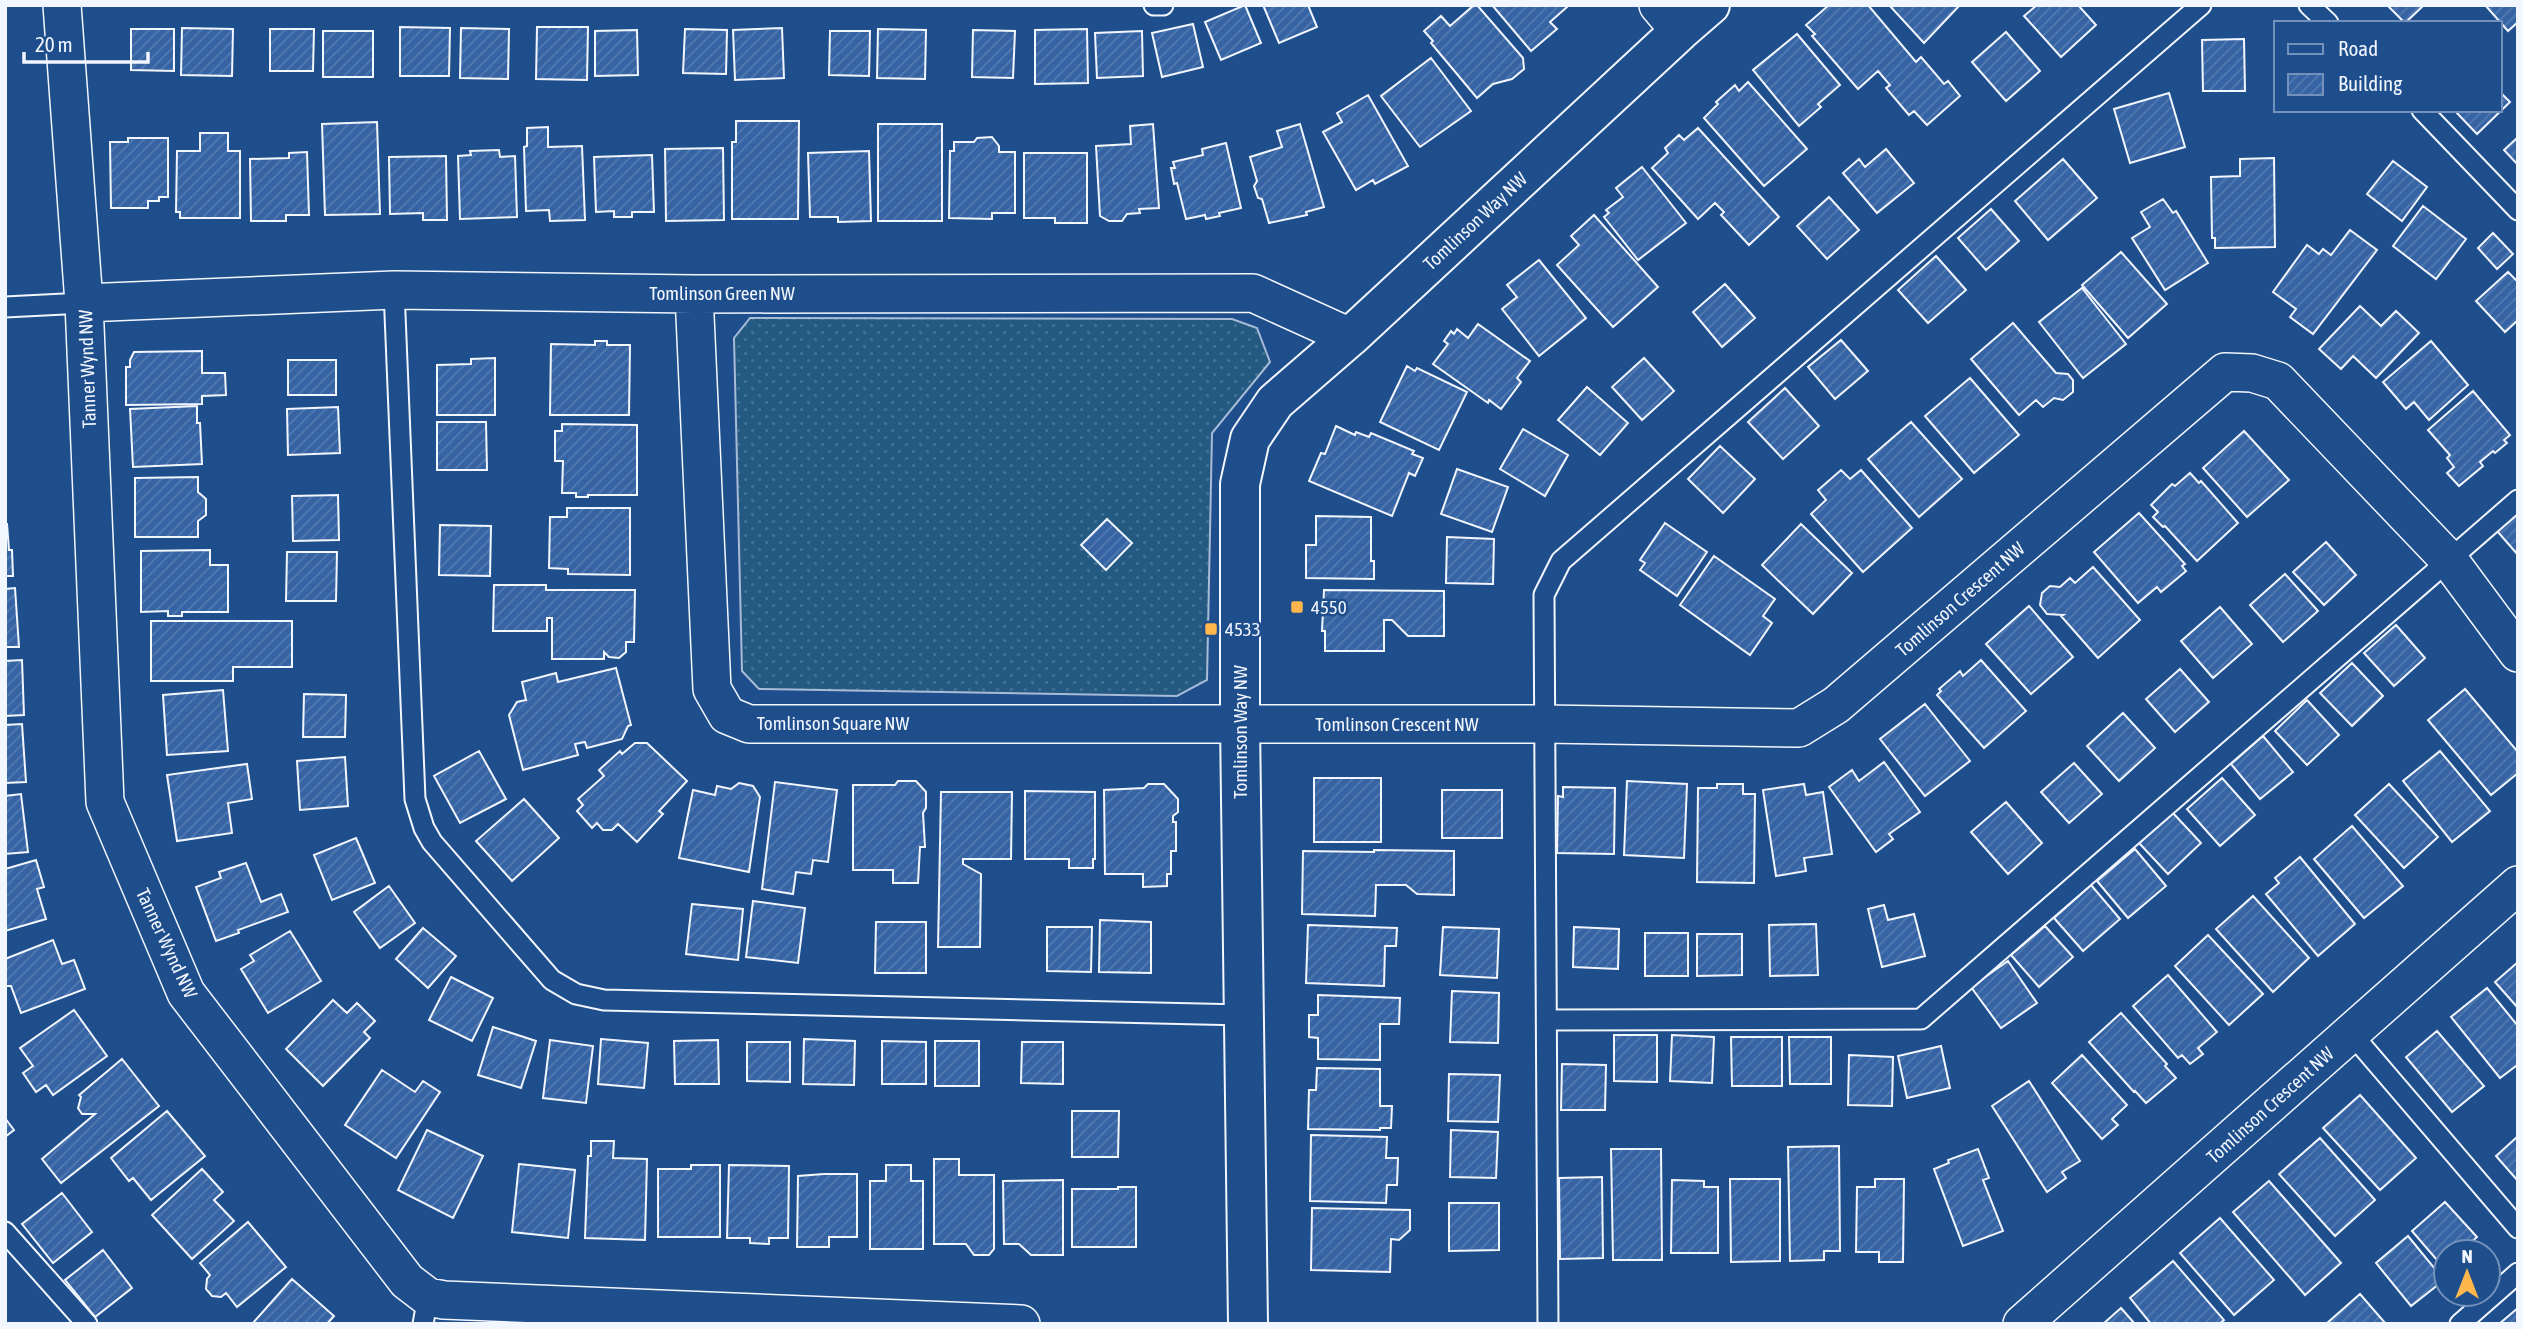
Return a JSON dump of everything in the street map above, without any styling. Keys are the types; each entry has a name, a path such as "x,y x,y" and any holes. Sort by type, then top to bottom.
{"street":[{"name":"Tanner Wynd NW","path":"62,5 84,303 105,802 186,993 407,1281 425,1310 444,1300 1021,1324"},
{"name":"Tomlinson Way NW","path":"1248,1324 1240,724 1240,484 1250,439 1275,402 1350,337 1669,18 1710,5"},
{"name":"Tomlinson Green NW","path":"84,303 394,290 694,294 1253,293 1350,337"},
{"name":"Tomlinson Square NW","path":"694,294 712,689 727,715 749,724 1240,724"},
{"name":"Tomlinson Crescent NW","path":"1240,724 1544,724 1798,729 1836,705 2225,372 2252,373 2278,381 2449,560 2518,653"},
{"name":"Tomlinson Crescent NW","path":"2022,1324 2518,885"}],"lane":[{"path":"1154,5 1163,5"},
{"path":"1548,1324 1544,595 1561,561 2201,5"},
{"path":"2309,5 2326,21"},
{"path":"2423,112 2518,211"},
{"path":"394,290 415,799 424,828 432,842 552,980 576,994 604,1000 1244,1015"},
{"path":"5,307 84,303"},
{"path":"1547,1020 1921,1019 2518,500"},
{"path":"2351,1033 2518,1228"},
{"path":"5,1232 87,1324"},
{"path":"2460,1324 2518,1273"}],"shaded area":[{"path":"750,318 1232,319 1257,328 1270,362 1212,433 1207,680 1177,696 759,689 742,671 734,338"}],"building":[{"path":"1245,5 1261,43 1221,60 1205,22"},
{"path":"1263,5 1308,5 1317,27 1279,43"},
{"path":"1477,5 1523,58 1524,69 1512,79 1493,84 1477,98 1424,31 1441,16 1450,26"},
{"path":"1492,5 1567,7 1550,22 1557,29 1531,51"},
{"path":"1829,5 1868,5 1916,62 1921,57 1944,84 1948,81 1960,96 1927,125 1914,111 1909,115 1886,88 1890,85 1878,71 1858,89 1812,36 1815,34 1806,25"},
{"path":"1889,5 1960,5 1924,43"},
{"path":"2037,5 2078,5 2096,25 2061,57 2024,16"},
{"path":"2387,5 2424,5 2407,21 2403,21"},
{"path":"2485,5 2518,5 2518,22 2508,31 2502,21"},
{"path":"1193,24 1203,67 1162,77 1152,33"},
{"path":"400,27 450,28 449,76 400,76"},
{"path":"537,27 588,27 587,80 536,79"},
{"path":"182,28 233,29 232,76 181,75"},
{"path":"461,28 509,29 508,79 460,78"},
{"path":"782,28 784,78 735,80 733,30"},
{"path":"131,29 174,29 174,71 131,70"},
{"path":"270,29 314,29 313,71 270,71"},
{"path":"685,29 727,30 726,74 683,73"},
{"path":"878,29 926,30 925,79 877,78"},
{"path":"1087,29 1088,83 1035,84 1035,30"},
{"path":"637,30 638,75 595,76 595,31"},
{"path":"973,30 1015,31 1013,78 972,77"},
{"path":"323,31 373,31 373,77 323,77"},
{"path":"830,31 870,31 869,76 829,75"},
{"path":"1142,31 1143,76 1097,78 1095,33"},
{"path":"2006,32 2040,71 2006,101 1972,62"},
{"path":"1797,34 1840,85 1818,104 1821,107 1799,126 1753,70"},
{"path":"2244,39 2245,91 2203,91 2202,40"},
{"path":"1431,58 1471,111 1420,147 1381,96"},
{"path":"1748,82 1807,149 1764,186 1704,118 1718,104 1716,102 1735,85 1739,91"},
{"path":"2169,93 2185,147 2130,163 2114,109"},
{"path":"2502,94 2510,102 2502,110"},
{"path":"1368,95 1408,166 1375,184 1373,180 1356,190 1323,132 1342,122 1337,113"},
{"path":"2456,112 2500,112 2477,134"},
{"path":"736,121 799,121 798,219 732,219 732,142 736,142"},
{"path":"377,122 380,214 325,215 322,124"},
{"path":"878,124 942,124 942,221 878,221"},
{"path":"1153,124 1159,208 1139,209 1140,213 1127,214 1122,221 1109,221 1100,216 1096,146 1131,144 1130,126"},
{"path":"1300,124 1324,207 1306,212 1307,215 1269,223 1262,199 1258,198 1254,186 1257,181 1250,157 1282,147 1277,131"},
{"path":"548,127 548,147 582,146 585,220 550,221 549,210 526,211 524,147 527,146 527,128"},
{"path":"1698,128 1779,217 1749,245 1721,215 1724,212 1715,203 1698,219 1652,168 1668,153 1665,148 1679,135 1684,140"},
{"path":"200,133 228,133 228,151 240,151 240,218 180,218 180,212 176,212 177,151 200,151"},
{"path":"992,137 999,146 999,152 1015,152 1015,213 992,213 992,219 949,218 950,151 954,151 954,142 974,142 977,138"},
{"path":"2518,137 2518,165 2504,150"},
{"path":"128,138 168,138 168,197 159,197 159,201 148,201 148,208 111,208 110,142 128,142"},
{"path":"1226,143 1241,208 1206,219 1205,215 1186,219 1177,183 1174,184 1171,168 1175,168 1173,162 1203,155 1202,149"},
{"path":"723,148 724,220 666,221 665,149"},
{"path":"1886,149 1914,183 1877,213 1843,173 1859,159 1865,167"},
{"path":"499,150 500,157 515,156 517,217 460,219 458,156 471,155 470,151"},
{"path":"869,151 871,221 838,222 838,217 810,217 808,153"},
{"path":"307,152 309,215 286,215 286,221 251,221 250,159 289,158 289,153"},
{"path":"1024,153 1087,153 1087,223 1055,223 1055,218 1024,218"},
{"path":"652,155 654,212 632,212 632,217 614,217 614,211 596,212 594,157"},
{"path":"446,156 447,220 423,220 423,213 390,214 389,157"},
{"path":"2274,158 2275,247 2215,248 2215,238 2212,238 2211,177 2240,176 2240,159"},
{"path":"2063,159 2097,198 2048,240 2015,201"},
{"path":"2393,161 2427,187 2402,221 2367,194"},
{"path":"1642,167 1686,223 1638,260 1604,217 1609,213 1606,210 1623,197 1616,188"},
{"path":"1829,197 1859,230 1827,259 1797,226"},
{"path":"2163,199 2173,213 2176,211 2208,263 2165,290 2132,238 2150,227 2141,212"},
{"path":"2423,206 2466,239 2436,279 2393,246"},
{"path":"1991,209 2019,241 1986,270 1958,238"},
{"path":"1594,215 1658,287 1613,327 1557,265 1579,245 1571,236"},
{"path":"2350,230 2377,250 2313,334 2290,317 2296,309 2273,292 2307,245 2319,254 2323,249 2331,255"},
{"path":"2493,233 2513,254 2497,269 2478,248"},
{"path":"2121,252 2167,304 2128,338 2082,285"},
{"path":"1936,256 1966,290 1928,323 1898,290"},
{"path":"1539,260 1586,318 1539,356 1502,309 1517,297 1507,285"},
{"path":"2508,272 2518,282 2518,320 2505,332 2476,301"},
{"path":"1725,284 1755,318 1722,347 1693,312"},
{"path":"2082,288 2126,344 2083,378 2039,322"},
{"path":"2360,306 2381,326 2396,311 2419,333 2376,378 2353,356 2341,369 2319,349"},
{"path":"2013,323 2056,373 2068,374 2073,380 2073,392 2063,400 2054,398 2043,407 2036,400 2019,415 1971,359"},
{"path":"1478,324 1530,361 1517,378 1521,382 1501,409 1489,400 1488,403 1433,364 1448,344 1444,341 1451,331 1454,334 1457,329 1468,338"},
{"path":"1841,340 1868,371 1835,399 1808,367"},
{"path":"595,341 607,341 607,345 630,345 629,415 550,415 551,344 595,345"},
{"path":"2431,341 2468,385 2429,420 2414,402 2406,409 2383,382"},
{"path":"202,351 202,373 225,373 226,395 202,396 202,404 126,405 126,367 130,367 134,352"},
{"path":"495,358 495,415 437,415 437,365 471,364 471,359"},
{"path":"1644,358 1674,391 1642,420 1612,387"},
{"path":"288,360 336,360 336,395 288,395"},
{"path":"1407,366 1415,371 1417,368 1467,392 1439,450 1380,422"},
{"path":"1970,378 2019,435 1974,473 1925,416"},
{"path":"1587,387 1628,423 1600,455 1558,420"},
{"path":"1785,388 1819,426 1783,459 1748,422"},
{"path":"2473,391 2510,435 2504,440 2507,443 2480,462 2483,466 2459,486 2447,473 2454,467 2447,458 2450,455 2428,430"},
{"path":"197,406 202,464 133,467 130,409"},
{"path":"338,407 340,453 288,455 287,409"},
{"path":"437,422 486,422 487,470 437,470"},
{"path":"1911,422 1962,479 1919,517 1868,459"},
{"path":"562,424 637,425 637,495 576,497 576,493 562,493 563,461 555,461 555,431 562,431"},
{"path":"1336,426 1355,435 1356,432 1369,437 1371,433 1414,451 1412,454 1423,458 1415,476 1409,473 1392,516 1309,481 1321,453 1325,454"},
{"path":"1523,429 1568,455 1545,496 1500,469"},
{"path":"2244,431 2289,480 2247,517 2203,468"},
{"path":"1720,446 1755,479 1723,513 1688,479"},
{"path":"1457,469 1508,487 1492,532 1441,514"},
{"path":"1841,470 1850,479 1861,470 1912,528 1863,572 1811,514 1826,500 1818,490"},
{"path":"2190,473 2199,483 2201,481 2238,523 2197,561 2165,526 2153,517 2158,512 2151,505 2172,484 2175,486"},
{"path":"198,477 198,492 206,499 206,515 198,521 198,537 135,537 135,478"},
{"path":"338,495 339,540 293,541 292,496"},
{"path":"2518,501 2518,555 2491,524"},
{"path":"567,508 630,508 630,575 568,574 568,569 549,568 550,517 567,517"},
{"path":"2139,513 2185,564 2182,566 2186,571 2161,592 2157,587 2138,603 2094,552"},
{"path":"1316,516 1371,517 1371,561 1374,561 1374,579 1306,578 1306,545 1316,545"},
{"path":"1107,519 1132,543 1106,570 1081,545"},
{"path":"1665,523 1707,552 1677,596 1640,570 1645,563 1640,560"},
{"path":"5,524 9,550 12,550 13,576 5,576"},
{"path":"1801,524 1852,573 1813,614 1762,565"},
{"path":"440,525 491,526 490,576 439,575"},
{"path":"1447,537 1494,539 1493,584 1446,583"},
{"path":"2326,542 2356,575 2324,605 2293,572"},
{"path":"210,550 210,565 228,565 228,612 182,612 182,616 168,616 168,611 141,612 141,551"},
{"path":"287,552 337,552 336,601 286,601"},
{"path":"1714,556 1775,599 1763,616 1772,623 1750,655 1680,605"},
{"path":"2093,567 2140,620 2098,658 2061,616 2063,615 2047,614 2040,605 2042,593 2050,586 2060,587 2070,578 2075,583"},
{"path":"2285,574 2318,611 2283,642 2250,605"},
{"path":"494,585 546,585 546,590 635,590 634,642 626,642 626,652 619,658 609,657 604,652 604,659 552,659 552,618 547,618 547,631 493,631"},
{"path":"15,588 19,647 5,647 5,589"},
{"path":"1324,590 1444,591 1444,636 1408,636 1392,620 1384,620 1384,651 1325,651 1325,631 1322,631"},
{"path":"2029,606 2073,657 2031,694 1986,644"},
{"path":"2220,607 2252,644 2213,678 2181,641"},
{"path":"151,621 292,621 292,667 233,667 233,681 151,681"},
{"path":"2396,625 2425,658 2394,686 2364,653"},
{"path":"22,660 24,715 5,716 5,661"},
{"path":"1981,660 2026,711 1984,748 1937,695 1941,691 1939,689 1960,671 1963,676"},
{"path":"2352,663 2383,696 2352,726 2320,693"},
{"path":"616,668 631,725 622,739 587,748 585,742 575,744 578,755 523,770 509,715 517,702 526,700 522,682 556,673 558,682"},
{"path":"2180,669 2209,702 2175,732 2146,699"},
{"path":"2465,689 2518,752 2518,773 2491,795 2428,720"},
{"path":"223,690 228,751 167,755 163,695"},
{"path":"304,694 346,695 345,737 303,737"},
{"path":"2307,700 2339,735 2307,765 2275,731"},
{"path":"1925,704 1970,761 1925,796 1880,739"},
{"path":"2123,713 2155,748 2119,781 2087,746"},
{"path":"22,724 26,782 5,783 5,725"},
{"path":"2263,736 2293,772 2260,799 2231,764"},
{"path":"635,743 647,743 687,781 659,811 663,814 637,842 618,824 612,830 603,830 597,823 592,828 577,811 583,805 578,799 604,776 599,770 620,751 622,754"},
{"path":"479,751 506,799 460,823 434,776"},
{"path":"2440,751 2490,811 2452,842 2403,781"},
{"path":"345,757 348,806 300,810 297,761"},
{"path":"1884,762 1920,812 1889,834 1893,839 1876,852 1829,787 1852,770 1859,781"},
{"path":"2074,763 2102,794 2069,823 2041,792"},
{"path":"247,764 252,799 228,803 232,833 177,841 167,775"},
{"path":"1314,778 1381,778 1381,842 1314,842"},
{"path":"2222,778 2255,815 2220,846 2187,809"},
{"path":"898,781 916,781 926,792 926,808 923,813 925,847 920,847 918,883 893,883 893,870 853,870 853,785 895,785"},
{"path":"1627,781 1687,784 1684,858 1624,855"},
{"path":"775,782 837,790 828,862 813,860 811,874 796,872 793,894 762,889"},
{"path":"739,783 753,786 760,797 749,872 679,858 693,790 715,795 717,786 731,789"},
{"path":"1148,784 1164,784 1178,799 1178,812 1173,816 1173,822 1176,822 1176,851 1171,851 1171,874 1167,874 1167,886 1143,887 1143,874 1105,874 1104,790 1144,788"},
{"path":"1717,784 1743,784 1743,794 1755,794 1754,883 1697,882 1698,788 1717,788"},
{"path":"1804,784 1806,795 1823,792 1832,854 1804,858 1806,871 1776,876 1763,790"},
{"path":"2389,784 2438,837 2404,868 2355,815"},
{"path":"1563,787 1615,788 1614,854 1557,853 1558,796 1563,797"},
{"path":"1442,790 1502,790 1502,838 1442,838"},
{"path":"1025,791 1095,792 1093,868 1069,868 1069,859 1025,859"},
{"path":"941,792 1012,792 1011,859 963,859 963,864 981,874 980,947 938,947"},
{"path":"21,794 28,852 5,854 5,796"},
{"path":"524,799 559,838 512,881 476,841"},
{"path":"2006,802 2042,843 2008,874 1971,832"},
{"path":"2172,812 2201,843 2168,874 2139,843"},
{"path":"2352,826 2403,886 2364,918 2314,859"},
{"path":"356,838 375,883 332,900 314,855"},
{"path":"2135,849 2166,886 2128,918 2097,881"},
{"path":"1303,851 1454,851 1454,895 1417,894 1406,885 1376,885 1375,916 1302,914"},
{"path":"2300,857 2355,924 2318,956 2266,894 2279,883 2275,878"},
{"path":"36,860 44,887 37,889 46,919 5,931 5,869"},
{"path":"246,863 261,902 281,894 288,912 216,941 196,887 221,878 219,872"},
{"path":"2091,885 2120,919 2083,951 2054,918"},
{"path":"389,886 415,923 380,948 354,912"},
{"path":"2253,896 2309,958 2273,992 2216,929"},
{"path":"753,901 805,908 798,963 746,957"},
{"path":"692,904 743,909 738,960 686,954"},
{"path":"1884,905 1888,920 1914,914 1925,956 1882,967 1868,909"},
{"path":"1100,920 1151,922 1151,973 1099,972"},
{"path":"876,922 926,922 926,973 875,973"},
{"path":"1816,924 1818,975 1770,976 1769,925"},
{"path":"1308,925 1397,928 1396,946 1385,946 1384,986 1306,983"},
{"path":"2045,926 2073,957 2039,987 2011,955"},
{"path":"1047,927 1092,927 1091,972 1047,971"},
{"path":"1443,927 1499,929 1497,978 1440,975"},
{"path":"1574,927 1619,929 1618,969 1573,967"},
{"path":"423,928 456,956 428,988 396,959"},
{"path":"290,931 321,981 268,1013 241,969 254,961 250,955"},
{"path":"1645,933 1688,933 1688,976 1645,976"},
{"path":"1697,934 1742,934 1742,975 1697,976"},
{"path":"2208,935 2263,994 2229,1025 2175,966"},
{"path":"53,940 62,964 74,960 85,989 21,1013 11,986 5,986 5,959"},
{"path":"2008,961 2037,1003 2001,1028 1971,987"},
{"path":"2518,962 2518,1008 2495,982"},
{"path":"2168,975 2217,1032 2198,1048 2203,1054 2190,1064 2182,1055 2178,1058 2133,1006"},
{"path":"451,977 493,998 472,1041 429,1020"},
{"path":"2487,988 2518,1026 2518,1068 2516,1066 2500,1078 2451,1017"},
{"path":"1452,991 1499,993 1498,1043 1450,1042"},
{"path":"1318,995 1400,998 1399,1024 1380,1024 1380,1060 1318,1059 1318,1038 1309,1037 1309,1015 1318,1015"},
{"path":"333,1000 347,1013 357,1003 375,1021 364,1032 370,1038 323,1086 286,1049"},
{"path":"74,1010 107,1056 53,1095 46,1085 36,1092 23,1073 33,1066 20,1048"},
{"path":"2121,1013 2167,1064 2165,1066 2176,1078 2146,1103 2089,1042"},
{"path":"493,1027 536,1041 521,1088 478,1075"},
{"path":"2437,1031 2484,1086 2452,1112 2406,1057"},
{"path":"1614,1035 1657,1035 1657,1082 1614,1081"},
{"path":"1672,1035 1714,1037 1712,1083 1670,1081"},
{"path":"1731,1037 1782,1037 1782,1086 1732,1086"},
{"path":"1789,1037 1831,1037 1831,1084 1790,1084"},
{"path":"601,1039 648,1043 644,1088 598,1084"},
{"path":"804,1039 855,1041 854,1085 803,1084"},
{"path":"550,1040 593,1046 586,1103 543,1098"},
{"path":"718,1040 719,1084 675,1084 674,1041"},
{"path":"882,1041 926,1042 926,1084 882,1084"},
{"path":"935,1041 979,1041 979,1086 935,1086"},
{"path":"747,1042 790,1042 790,1082 747,1081"},
{"path":"1022,1042 1063,1042 1063,1084 1021,1083"},
{"path":"1941,1046 1950,1088 1907,1098 1898,1056"},
{"path":"1849,1055 1893,1057 1892,1106 1848,1105"},
{"path":"2082,1055 2127,1105 2112,1119 2118,1125 2102,1139 2052,1083"},
{"path":"122,1059 159,1106 61,1183 42,1159 95,1114 82,1114 78,1108 81,1097 79,1095"},
{"path":"1562,1064 1606,1065 1605,1110 1561,1110"},
{"path":"1317,1068 1380,1069 1380,1106 1392,1106 1391,1128 1308,1129 1309,1090 1316,1090"},
{"path":"382,1070 415,1092 423,1081 440,1092 396,1158 345,1125"},
{"path":"1449,1074 1500,1075 1498,1122 1448,1121"},
{"path":"2029,1081 2080,1161 2062,1172 2066,1178 2047,1192 1992,1106"},
{"path":"2360,1095 2416,1158 2380,1190 2323,1128"},
{"path":"167,1111 205,1156 151,1200 133,1178 129,1181 111,1158"},
{"path":"1072,1111 1119,1111 1118,1157 1072,1157"},
{"path":"5,1118 14,1130 5,1137"},
{"path":"427,1130 483,1156 453,1218 398,1190"},
{"path":"1451,1130 1498,1132 1496,1178 1450,1177"},
{"path":"1311,1135 1387,1137 1386,1158 1398,1158 1397,1185 1387,1185 1386,1203 1310,1201"},
{"path":"2518,1136 2518,1181 2496,1156"},
{"path":"2320,1138 2375,1200 2335,1236 2279,1174"},
{"path":"591,1141 614,1141 613,1158 647,1159 645,1240 585,1238"},
{"path":"1839,1146 1840,1251 1824,1251 1824,1260 1790,1261 1788,1147"},
{"path":"1611,1149 1661,1149 1662,1260 1613,1260"},
{"path":"1978,1149 1989,1178 1983,1180 2003,1231 1963,1246 1934,1169 1949,1163 1948,1160"},
{"path":"934,1159 959,1159 959,1175 994,1175 994,1249 989,1255 974,1255 966,1244 934,1244"},
{"path":"519,1164 575,1170 568,1238 512,1232"},
{"path":"691,1165 720,1165 720,1237 658,1237 658,1169 691,1169"},
{"path":"729,1165 789,1166 788,1238 769,1238 769,1244 750,1243 750,1238 727,1238"},
{"path":"886,1165 911,1165 911,1181 923,1181 923,1249 870,1249 870,1181 886,1181"},
{"path":"202,1169 223,1192 214,1200 234,1221 192,1259 152,1215"},
{"path":"857,1174 857,1237 829,1237 829,1247 797,1247 798,1176"},
{"path":"1602,1177 1603,1258 1560,1259 1559,1178"},
{"path":"1730,1179 1780,1179 1780,1261 1731,1262"},
{"path":"1875,1179 1904,1179 1903,1262 1879,1262 1879,1252 1856,1252 1857,1187 1875,1187"},
{"path":"1063,1180 1063,1255 1031,1255 1019,1244 1004,1244 1003,1181"},
{"path":"1672,1180 1704,1181 1704,1187 1718,1187 1718,1253 1671,1253"},
{"path":"2269,1181 2341,1263 2305,1295 2233,1212"},
{"path":"1136,1187 1136,1247 1072,1247 1072,1189"},
{"path":"62,1193 92,1232 53,1263 22,1224"},
{"path":"2445,1202 2477,1237 2432,1238 2432,1254 2412,1231"},
{"path":"1449,1203 1499,1203 1499,1250 1449,1251"},
{"path":"1312,1208 1410,1210 1410,1230 1399,1240 1391,1239 1390,1272 1311,1270"},
{"path":"2220,1218 2274,1280 2234,1315 2180,1253"},
{"path":"248,1222 286,1267 237,1307 226,1293 221,1297 212,1296 206,1289 210,1275 200,1263"},
{"path":"2408,1236 2432,1265 2432,1289 2411,1306 2376,1263"},
{"path":"103,1250 132,1288 95,1317 65,1280"},
{"path":"2173,1261 2224,1320 2219,1324 2151,1324 2130,1298"},
{"path":"292,1279 334,1316 327,1324 252,1324"},
{"path":"2360,1294 2386,1324 2326,1324"},
{"path":"2121,1308 2135,1324 2103,1324"},
{"path":"2518,1308 2518,1324 2499,1324"}],"place":[{"name":"4550","path":"1297,607"},
{"name":"4533","path":"1211,629"}]}
